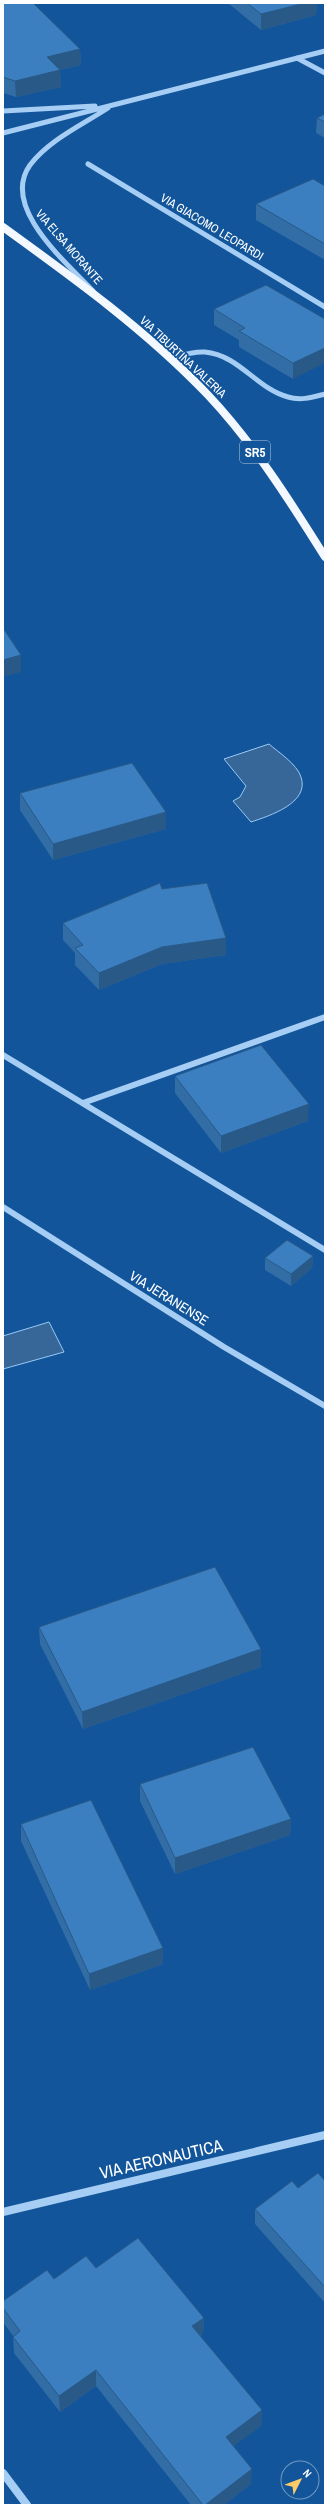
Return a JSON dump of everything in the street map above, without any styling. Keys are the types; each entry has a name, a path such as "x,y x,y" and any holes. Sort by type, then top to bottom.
{"main road":[{"name":"VIA TIBURTINA VALERIA","path":"3,228 104,303 171,358 208,395 238,430 325,557"}],"street":[{"name":"VIA ELSA MORANTE","path":"3,133 325,51"},
{"path":"296,58 325,73"},
{"name":"VIA ELSA MORANTE","path":"3,111 114,105"},
{"name":"VIA ELSA MORANTE","path":"104,303 34,226 20,201 20,190 24,175 36,158 58,140 114,105"},
{"name":"VIA GIACOMO LEOPARDI","path":"88,164 325,307"},
{"path":"171,358 188,353 210,353 241,368 267,388 284,397 305,399 325,394"},
{"path":"83,1103 325,1017"},
{"path":"3,1054 325,1250"},
{"name":"VIA JERANENSE","path":"3,1207 217,1343 325,1406"},
{"name":"VIA AERONAUTICA","path":"3,2212 325,2135"},
{"path":"3,2473 27,2505"}],"water":[{"path":"269,744 296,767 301,777 302,786 300,794 286,807 251,822 233,801 240,797 246,786 224,759"},
{"path":"49,1322 64,1352 3,1369 3,1336"}],"building":[{"path":"3,3 33,3 80,49 47,57 60,70 15,81 3,77"},
{"path":"247,3 305,3 261,14"},
{"path":"325,114 325,122 317,118"},
{"path":"313,179 325,186 325,244 256,204"},
{"path":"266,285 325,319 325,348 293,363 239,331 245,328 214,309"},
{"path":"3,628 21,655 3,660"},
{"path":"132,763 166,812 53,844 20,793"},
{"path":"160,883 162,889 207,883 226,938 162,947 99,973 75,948 83,945 63,923"},
{"path":"261,1045 309,1104 221,1136 175,1076"},
{"path":"287,1240 313,1256 291,1274 265,1258"},
{"path":"215,1567 261,1649 82,1712 39,1627"},
{"path":"253,1747 291,1819 175,1858 140,1784"},
{"path":"91,1800 163,1948 89,1974 21,1824"},
{"path":"318,2173 325,2181 325,2287 255,2209 292,2181 298,2188"},
{"path":"138,2238 204,2318 192,2326 262,2410 226,2437 252,2469 205,2505 203,2505 96,2370 59,2396 13,2337 20,2331 3,2308 3,2301 47,2270 54,2279 86,2256 96,2268"}]}
